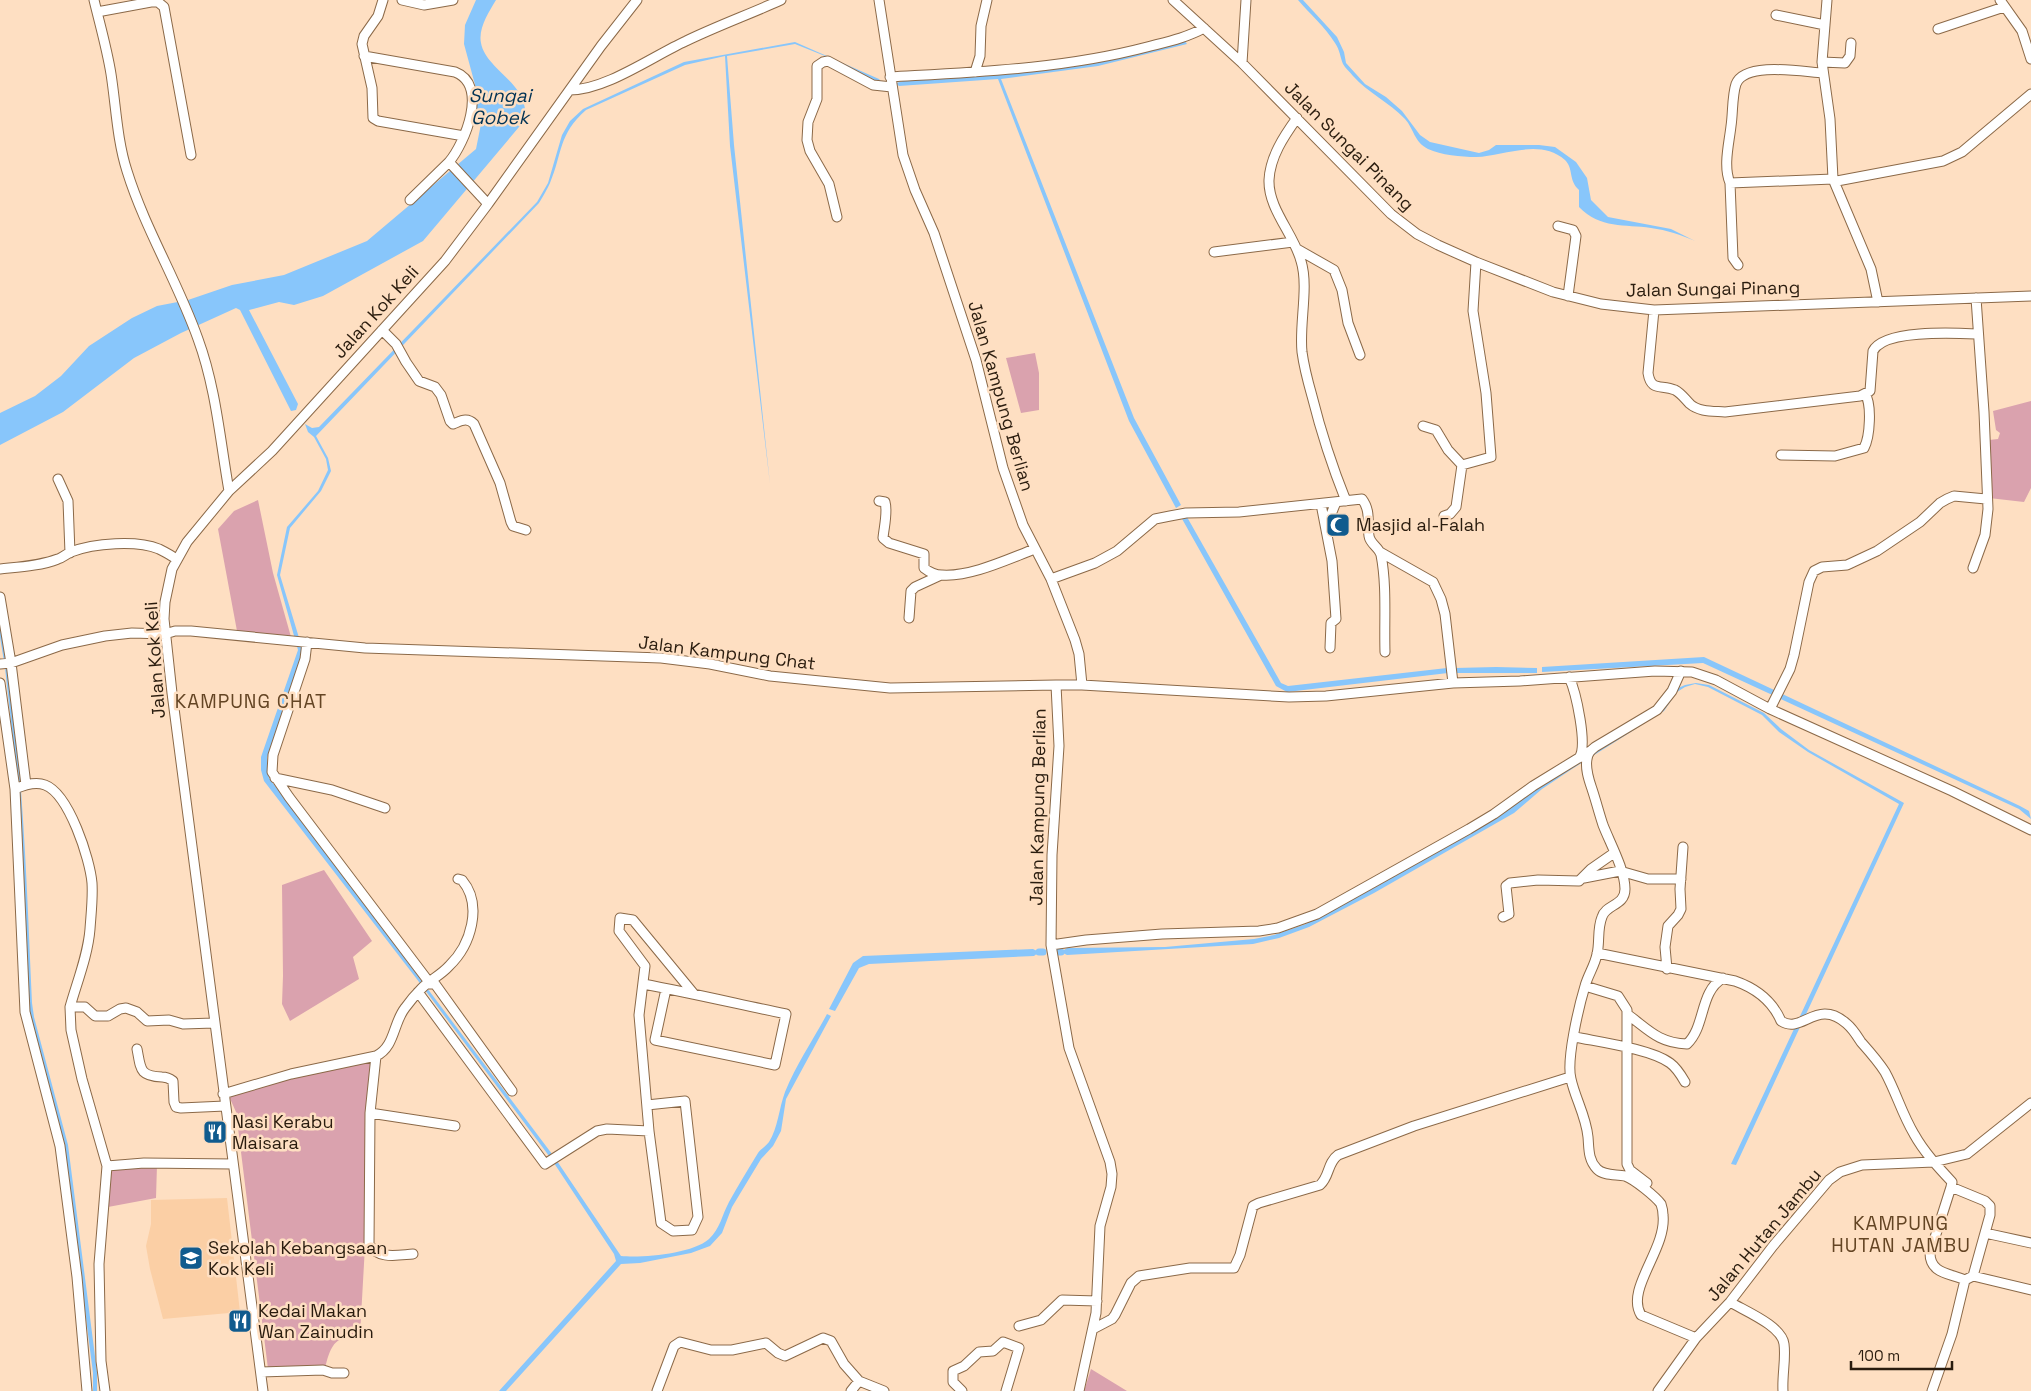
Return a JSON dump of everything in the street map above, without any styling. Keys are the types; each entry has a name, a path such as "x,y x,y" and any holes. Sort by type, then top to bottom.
{"street":[{"path":"94,0 111,73 120,143 126,169 157,244 182,297 198,339 214,395 229,491"},
{"path":"383,0 378,16 363,39 364,56 372,88 372,116 376,120 464,136"},
{"path":"402,0 424,5 453,0"},
{"name":"Jalan Kok Keli","path":"263,1391 224,1106 165,634 164,619 167,588 176,558 187,542 229,491 272,451 445,261 485,201 637,0"},
{"path":"570,90 582,90 625,72 685,41 781,0"},
{"name":"Jalan Kampung Berlian","path":"879,0 903,155 915,190 934,233 976,360 1004,468 1023,525 1051,579 1076,640 1079,654 1082,685 1056,686 1059,746 1052,855 1051,945 1069,1048 1110,1162 1112,1174 1111,1187 1100,1226 1097,1300 1080,1391"},
{"path":"975,72 980,56 981,26 987,0"},
{"name":"Jalan Sungai Pinang","path":"1173,0 1242,63 1391,214 1417,234 1476,262 1568,296 1607,305 1654,310 2031,296"},
{"path":"1242,63 1246,0"},
{"path":"1827,0 1822,62 1830,119 1833,179 1870,269 1878,302"},
{"path":"97,12 151,2 158,2 164,7 191,155"},
{"path":"1938,29 2002,3 2022,31 2031,59"},
{"path":"1776,15 1825,25"},
{"path":"890,77 975,72 1074,62 1134,50 1191,35 1204,28"},
{"path":"1822,62 1845,63 1850,56 1851,43"},
{"path":"364,56 455,72 465,78 473,96 464,136 452,165 410,200"},
{"path":"837,217 829,184 810,152 807,140 808,122 817,99 817,66 822,62 828,61 873,85 892,87"},
{"path":"1738,264 1733,258 1730,183 1727,174 1735,91 1739,79 1743,75 1758,70 1824,73"},
{"path":"1730,183 1833,179 1837,181 1943,161 1962,152 2031,94"},
{"path":"1297,118 1284,136 1277,152 1269,181 1276,207 1302,261 1301,345 1304,364 1329,459 1346,501"},
{"path":"452,165 485,201"},
{"path":"1558,226 1573,230 1577,239 1568,296"},
{"path":"1214,252 1295,245 1334,270 1342,290 1348,323 1360,355"},
{"path":"1462,465 1491,456 1486,393 1473,311 1476,262"},
{"path":"1973,568 1985,535 1988,514 1984,412 1976,298"},
{"path":"1654,310 1648,373 1649,381 1655,386 1675,390 1695,408 1725,412 1865,394 1870,391 1875,346 1908,335 1978,334"},
{"path":"382,330 399,348 419,380 435,387 453,424 466,420 474,424 500,482 511,522 513,526 526,530"},
{"path":"1781,455 1840,456 1864,448 1867,441 1870,404 1865,394"},
{"path":"1423,426 1436,430 1448,450 1462,465"},
{"path":"1444,516 1450,514 1456,507 1462,465"},
{"path":"58,479 68,501 70,553"},
{"path":"1770,708 1794,655 1809,582 1814,571 1822,567 1847,564 1876,551 1920,522 1940,503 1954,496 1986,499"},
{"path":"1051,579 1095,563 1110,555 1155,519 1186,513 1239,512 1362,499 1367,506 1369,537 1372,544 1380,552 1433,582 1441,599 1445,614 1453,683"},
{"path":"879,501 885,502 887,508 884,538 889,543 924,554 924,568 941,576"},
{"path":"1326,528 1336,502"},
{"path":"1321,504 1332,561 1336,619 1331,623 1330,648"},
{"path":"0,569 26,567 58,559 85,548 106,545 134,545 159,549 176,558"},
{"path":"909,618 911,591 915,587 941,576 960,574 983,568 1035,549"},
{"path":"1380,552 1383,569 1385,652"},
{"path":"0,597 5,663 19,787 25,1012 61,1154 77,1277 87,1391"},
{"name":"Jalan Kampung Chat","path":"165,634 191,630 288,642 365,648 661,658 710,664 770,676 890,688 1056,686"},
{"path":"5,663 62,645 105,636 132,632 165,634"},
{"path":"306,642 305,659 273,754 272,772 275,778 424,986 545,1164 597,1132 607,1129 648,1131"},
{"path":"1082,685 1289,698 1453,683 1681,671 1708,676 1770,708 1952,791 2031,830"},
{"path":"1051,945 1086,940 1162,934 1259,931 1278,928 1317,914 1478,824 1532,786 1658,710 1672,691 1681,671"},
{"path":"1569,677 1573,686 1581,734 1582,754 1586,755 1590,782 1624,884 1624,895 1619,902 1602,916 1597,953 1585,986 1570,1056 1570,1077 1585,1122 1592,1162 1598,1170 1606,1174 1629,1178 1660,1204"},
{"path":"0,683 19,787"},
{"path":"275,778 332,790 385,808"},
{"path":"19,787 35,784 45,785 54,791 62,801 78,832 91,879 89,942 70,1007 72,1030 82,1079 107,1166 99,1264 101,1361 105,1391"},
{"path":"1667,968 1666,939 1668,926 1680,912 1683,847"},
{"path":"1584,878 1591,869 1614,853"},
{"path":"1503,917 1509,914 1506,886 1510,883 1538,880 1575,882 1584,878 1620,871 1648,880 1681,879"},
{"path":"223,1094 291,1074 376,1056 385,1050 402,1012 424,986 455,959 472,925 473,909 470,898 465,883 458,879"},
{"path":"647,1105 685,1101 698,1217 692,1230 673,1231 661,1223 648,1131 639,1015 645,966 619,932 620,918 633,920 694,994"},
{"path":"1597,953 1735,981 1753,989 1772,1004 1780,1020 1794,1024 1816,1014 1835,1016 1847,1024 1885,1072 1910,1128 1934,1162 1952,1182 1930,1253 1930,1263 1934,1268 1969,1278 2031,1290"},
{"path":"1628,1014 1660,1039 1687,1044 1696,1032 1709,992 1714,983 1722,978"},
{"path":"424,986 435,984 512,1092"},
{"path":"643,984 786,1014 775,1065 655,1040 666,989"},
{"path":"1585,986 1618,996 1625,1004 1628,1014 1627,1164 1630,1170 1646,1182 1660,1204 1664,1225 1651,1263 1638,1288 1636,1296 1638,1309 1641,1315 1696,1338"},
{"path":"70,1007 85,1007 92,1015 96,1016 108,1016 117,1010 126,1008 137,1012 147,1021 169,1020 185,1024 214,1023"},
{"path":"1574,1037 1627,1048 1662,1058 1671,1064 1685,1082"},
{"path":"137,1049 144,1074 168,1078 173,1081 174,1102 177,1108 224,1106"},
{"path":"376,1056 370,1113 369,1244 373,1249 385,1255 413,1254"},
{"path":"1093,1329 1115,1315 1131,1282 1139,1276 1190,1268 1234,1268 1240,1255 1253,1206 1259,1202 1320,1184 1325,1179 1331,1162 1338,1155 1414,1126 1570,1077"},
{"name":"Jalan Hutan Jambu","path":"1658,1391 1696,1338 1730,1302 1829,1180 1840,1172 1862,1166 1934,1162 1967,1154 2031,1103"},
{"path":"370,1113 454,1126"},
{"path":"107,1166 144,1163 232,1164"},
{"path":"1932,1391 1990,1215 1990,1206 1985,1201 1951,1187"},
{"path":"1985,1232 2031,1242"},
{"path":"1019,1326 1041,1320 1062,1300 1097,1300"},
{"path":"1730,1302 1771,1326 1780,1332 1783,1337 1785,1351 1783,1391"},
{"path":"657,1391 674,1346 680,1342 718,1350 732,1350 766,1343 785,1356 819,1339 826,1338 831,1341 844,1364 859,1381 884,1391"},
{"path":"962,1391 953,1382 953,1371 964,1366 979,1352 993,1351 1003,1342 1019,1348 1006,1391"},
{"path":"261,1372 323,1370 332,1373 344,1373"},
{"path":"851,1391 859,1381"}],"shaded area":[{"path":"1035,353 1039,373 1039,410 1021,413 1006,358"},
{"path":"2031,401 2031,488 2024,502 1989,498 1989,440 1998,439 2000,433 1996,430 1993,411"},
{"path":"258,500 273,573 291,637 237,631 218,529 234,511"},
{"path":"324,870 372,941 353,957 359,979 290,1021 282,1004 282,885"},
{"path":"366,1060 372,1064 365,1133 365,1246 360,1335 344,1338 336,1342 327,1359 325,1368 268,1369 236,1112 228,1094"},
{"path":"157,1165 156,1198 108,1207 110,1171 115,1168"},
{"name":"Sekolah Kebangsaan Kok Keli","path":"227,1198 240,1312 163,1319 146,1246 151,1224 151,1200"},
{"path":"1091,1369 1127,1391 1084,1391"}],"water":[{"name":"Sungai Gobek","path":"476,0 496,0 483,26 480,37 481,43 491,62 516,88 522,98 525,108 524,121 423,241 323,296 294,305 279,302 249,310 298,404 296,410 291,411 240,310 236,308 181,333 134,358 63,412 0,445 0,413 35,396 61,376 89,346 132,318 157,306 188,300 232,285 284,275 367,241 476,149 482,119 477,115 477,92 464,44 465,25"},
{"path":"1298,0 1303,0 1337,37 1344,52 1346,63 1365,84 1386,97 1402,111 1420,135 1430,142 1479,153 1489,150 1496,145 1555,147 1576,162 1587,178 1591,200 1608,217 1671,229 1695,241 1663,230 1613,224 1595,219 1579,207 1579,190 1573,182 1568,163 1555,154 1544,150 1522,150 1470,157 1445,154 1423,146 1405,119 1365,88 1346,68 1338,48 1331,37"},
{"path":"1184,40 1187,44 1098,66 1001,79 1134,418 1181,505 1176,508 1129,421 998,79 899,86 896,83 907,80 997,74"},
{"name":"Sungai Gobek","path":"795,42 879,79 882,83 878,84 825,56 795,44 727,56 734,145 770,484 730,146 725,56 685,65 586,110 577,119 562,144 550,183 539,203 316,436 328,458 331,471 321,491 290,528 280,575 303,651 267,758 269,778 555,1158 621,1256 667,1254 701,1244 713,1235 747,1171 758,1153 772,1136 785,1092 799,1062 827,1014 831,1016 786,1099 781,1131 773,1146 761,1159 732,1207 722,1233 710,1246 691,1253 640,1263 621,1264 506,1391 499,1391 616,1261 614,1254 552,1160 416,978 264,781 261,770 261,757 298,650 277,575 287,527 318,491 328,470 326,459 314,437 308,432 305,424 312,428 319,427 537,202 548,183 562,135 570,121 583,109 684,62"},
{"path":"1181,517 1187,517 1281,683 1288,686 1447,668 1448,673 1287,692 1276,686"},
{"path":"0,618 8,666 19,762 32,1003 34,1017 68,1145 97,1372 97,1391 93,1391 93,1373 64,1147 27,1002 19,794 0,637"},
{"path":"1704,657 2020,806 2029,811 2031,819 2019,809 1703,663 1542,672 1542,667"},
{"path":"1455,668 1537,668 1537,673 1455,673"},
{"path":"1696,683 1709,685 1764,713 1781,729 1809,750 1904,803 1736,1165 1731,1164 1899,804 1808,752 1779,732 1762,715 1708,687 1695,684 1685,687 1677,692 1664,711 1542,789 1514,813 1374,893 1309,927 1279,938 1253,944 1067,955 1061,952 1067,948 1165,947 1254,939 1274,935 1306,924 1507,810 1538,785 1641,724 1676,689"},
{"path":"1033,949 1039,952 1034,956 869,964 859,968 835,1011 829,1009 853,963 863,956"}],"waterway":[{"path":"1056,952 1061,952"}],"place":[{"name":"Masjid al-Falah","path":"1338,525"},
{"name":"Nasi Kerabu Maisara","path":"215,1132"},
{"name":"Sekolah Kebangsaan Kok Keli","path":"191,1258"},
{"name":"Kedai Makan Wan Zainudin","path":"240,1321"}],"district":[{"name":"KAMPUNG CHAT","path":"251,701"},
{"name":"KAMPUNG HUTAN JAMBU","path":"1901,1234"}]}
